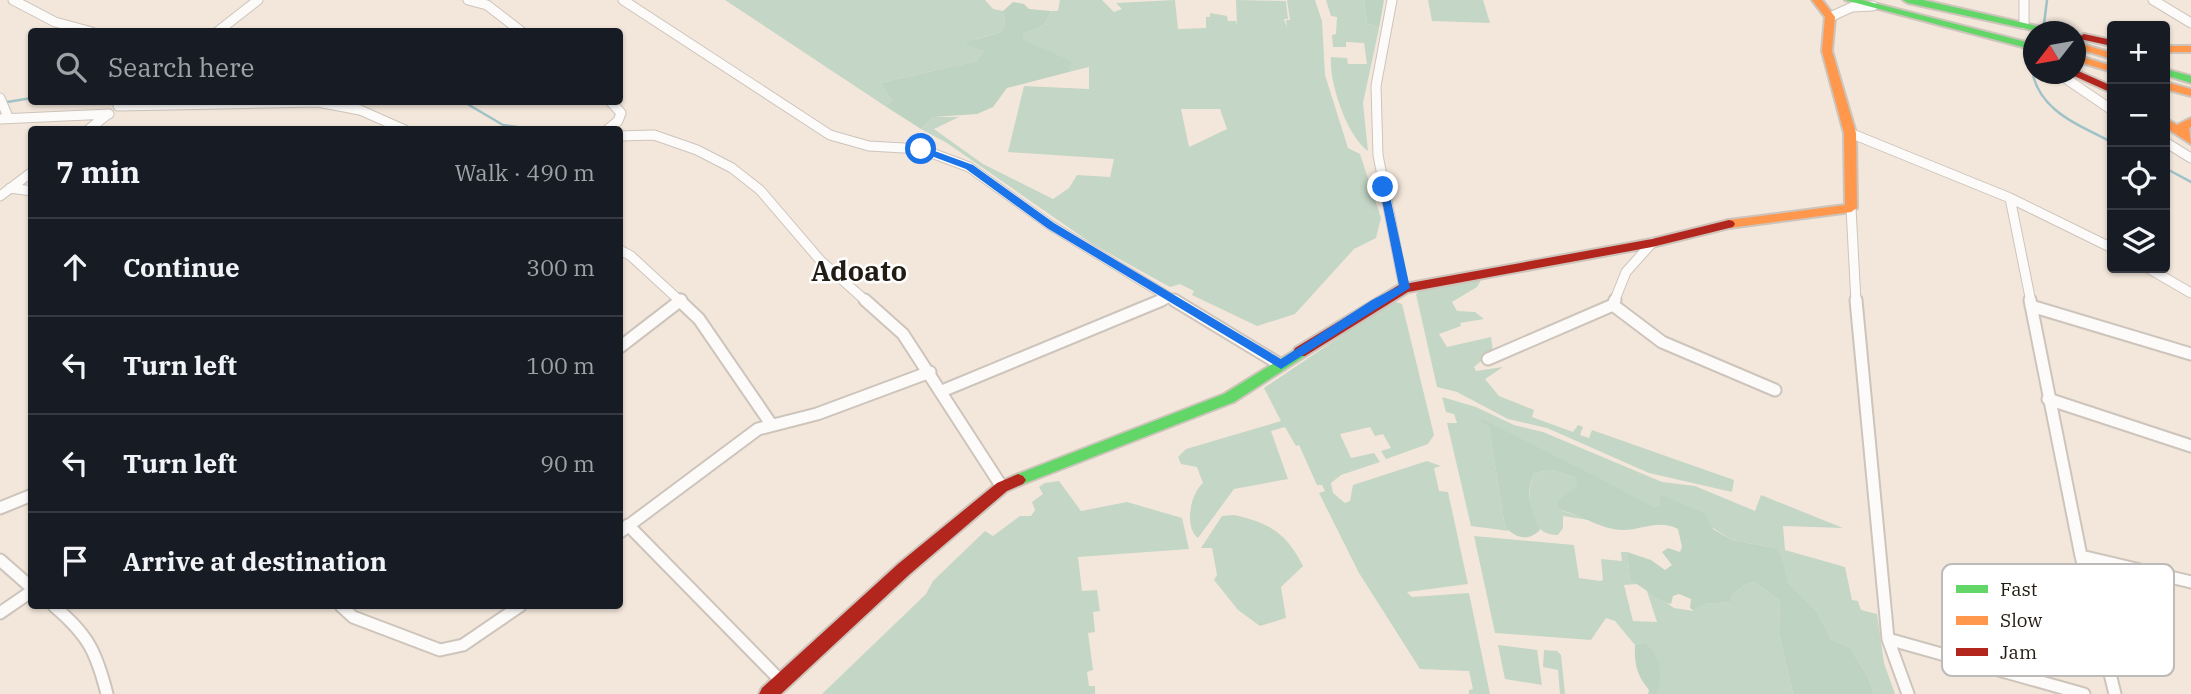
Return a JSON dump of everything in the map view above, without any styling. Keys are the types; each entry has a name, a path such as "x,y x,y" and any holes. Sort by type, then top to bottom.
{"street":[{"path":"13,0 55,22 77,28"},
{"path":"222,28 258,0"},
{"path":"468,0 488,5 517,28"},
{"path":"623,0 830,135 869,146 921,149 969,167 1050,225 1281,365"},
{"path":"1392,0 1376,86 1378,155 1404,288"},
{"path":"1817,0 1830,18 1827,51 1850,133 1854,276 1888,639 1908,694"},
{"path":"1850,0 2023,44"},
{"path":"1906,0 2023,28"},
{"path":"2024,0 2028,21"},
{"path":"2153,0 2191,23"},
{"path":"1830,18 1852,7 1873,6"},
{"path":"1894,12 1939,30 2023,54"},
{"path":"2086,37 2107,42"},
{"path":"2086,48 2107,54"},
{"path":"2170,49 2191,49"},
{"path":"2086,61 2107,67"},
{"path":"2170,75 2190,89"},
{"path":"2086,78 2107,88"},
{"path":"2071,84 2107,107"},
{"path":"2170,86 2190,89"},
{"path":"3,101 4,118 109,114"},
{"path":"93,126 121,105"},
{"path":"334,105 360,110 396,126"},
{"path":"612,126 618,121 621,113 614,105"},
{"path":"2191,121 2182,127 2191,140"},
{"path":"2170,125 2191,140"},
{"path":"1850,133 2010,198 2107,246"},
{"path":"623,136 654,135 696,150 732,168 778,209 820,260 893,323 930,372 1002,487"},
{"path":"2170,145 2191,158"},
{"path":"0,196 28,175"},
{"path":"10,188 28,190"},
{"path":"2010,198 2048,399 2083,564"},
{"path":"768,694 904,569 1002,487 1041,469 1229,398 1376,303 1404,288 1652,243 1774,214 1851,208"},
{"path":"1488,359 1613,305 1626,272 1652,243"},
{"path":"623,252 681,300 698,319 771,424"},
{"path":"2157,273 2191,293"},
{"path":"942,391 1168,298"},
{"path":"623,345 681,300"},
{"path":"1613,305 1662,342 1775,390"},
{"path":"2031,306 2191,354"},
{"path":"781,681 624,528 745,438 771,424 817,414 930,372"},
{"path":"2048,399 2191,446"},
{"path":"0,508 28,497"},
{"path":"2081,555 2118,564"},
{"path":"0,560 28,585"},
{"path":"2174,578 2191,582"},
{"path":"0,613 28,592"},
{"path":"58,609 79,626 97,654 107,694"},
{"path":"352,612 440,650 463,645 516,609"},
{"path":"1888,639 1942,654"},
{"path":"2020,676 2084,694"},
{"path":"2111,676 2115,694"}],"green space":[{"path":"725,0 985,0 993,9 1003,11 1005,23 1001,32 976,39 969,46 984,51 976,61 880,83 892,100 885,106"},
{"path":"1060,0 1102,0 1114,12 1122,9 1116,3 1175,0 1178,29 1206,28 1206,17 1210,17 1210,13 1227,16 1228,21 1236,21 1237,26 1236,0 1286,1 1288,19 1284,19 1287,28 1286,20 1290,20 1287,0 1315,0 1322,21 1325,75 1348,148 1360,154 1381,218 1376,238 1354,249 1295,314 1257,326 1192,295 1194,291 1180,284 1170,287 1094,245 947,143 921,129 933,117 959,117 934,129 983,164 1053,199 1069,188 1077,175 1110,177 1114,159 1008,152 1024,86 1089,89 1089,67 1069,72 1070,61 1021,39 1023,34 1044,25 1051,11 1058,11","holes":["1181,109 1220,109 1227,129 1189,147"]},
{"path":"1326,0 1364,0 1367,23 1379,28 1363,103 1368,151 1360,144 1347,122 1336,94 1331,68 1331,57 1347,58 1348,64 1367,64 1364,43 1346,42 1346,47 1333,47 1332,35 1336,34 1337,17 1331,16"},
{"path":"1364,0 1384,0 1379,28 1367,23"},
{"path":"1428,0 1483,0 1490,23 1432,21"},
{"path":"1013,2 1024,4 1029,9 1051,11 1044,25 1023,34 1022,39 1071,61 1069,72 1007,88 993,107 977,114 933,117 921,129 885,106 892,100 880,83 976,61 984,51 968,46 967,42 1001,32 1005,23 1003,11"},
{"path":"1481,280 1477,287 1452,302 1457,311 1475,312 1484,319 1460,323 1461,326 1439,334 1447,347 1491,337 1493,351 1474,367 1476,371 1503,367 1485,379 1499,396 1534,410 1532,417 1573,432 1578,425 1583,427 1580,435 1589,438 1592,430 1734,480 1732,492 1649,473 1547,428 1508,419 1457,392 1437,387 1416,294 1424,288"},
{"path":"1393,301 1402,304 1434,435 1428,444 1386,459 1381,451 1391,448 1383,434 1375,436 1370,427 1340,434 1351,458 1374,453 1380,462 1341,475 1331,483 1333,493 1345,503 1350,501 1353,485 1427,461 1441,466 1434,468 1439,491 1448,492 1468,584 1407,592 1412,597 1469,593 1490,694 1469,694 1469,690 1473,689 1469,671 1420,669 1359,573 1319,493 1325,491 1322,485 1317,485 1299,445 1296,446 1285,427 1271,431 1288,479 1234,489 1198,538 1191,526 1192,502 1203,483 1197,467 1181,464 1178,457 1186,449 1281,421 1264,388"},
{"path":"1442,397 1476,407 1514,425 1543,432 1662,482 1695,486 1755,511 1761,495 1843,528 1783,526 1785,550 1845,567 1852,600 1858,601 1861,610 1877,614 1884,663 1895,694 1874,694 1869,679 1850,648 1831,639 1816,610 1788,582 1775,548 1732,540 1660,494 1660,505 1655,507 1481,421 1489,427 1505,527 1509,531 1471,526 1447,423 1457,423 1454,414 1446,412"},
{"path":"1482,419 1655,507 1660,505 1660,494 1705,514 1713,529 1732,540 1775,548 1780,554 1788,582 1816,610 1831,639 1850,648 1869,679 1874,694 1793,694 1779,633 1780,601 1755,582 1744,585 1732,595 1731,602 1703,604 1694,611 1690,608 1691,599 1679,594 1673,596 1671,604 1630,580 1627,552 1651,560 1665,570 1672,565 1662,552 1668,548 1680,552 1682,547 1678,529 1657,525 1630,530 1615,529 1559,510 1556,502 1578,485 1575,477 1552,470 1534,473 1530,502 1540,530 1527,537 1513,534 1505,527 1489,427 1480,421"},
{"path":"1552,470 1575,477 1579,485 1556,502 1559,510 1595,521 1563,516 1563,528 1558,535 1548,534 1534,522 1529,503 1534,473"},
{"path":"1059,481 1081,511 1127,502 1182,518 1189,549 1078,557 1082,591 1097,590 1100,611 1093,612 1095,632 1088,633 1093,670 1087,672 1089,686 1095,686 1095,694 822,694 926,594 933,581 985,531 993,536 1020,516 1031,516 1035,510 1032,502 1043,494 1039,487 1045,483"},
{"path":"1234,515 1267,526 1283,537 1297,554 1303,566 1281,587 1286,618 1260,626 1238,610 1214,580 1217,575 1212,548 1201,548 1222,516"},
{"path":"1474,536 1574,545 1579,578 1600,581 1603,580 1601,559 1622,561 1621,552 1627,552 1630,580 1638,584 1624,585 1633,621 1657,622 1646,588 1674,608 1694,611 1702,604 1731,602 1732,595 1744,585 1755,582 1780,601 1779,633 1793,694 1657,694 1644,642 1635,645 1615,621 1606,618 1591,640 1495,633"},
{"path":"1644,642 1654,654 1659,666 1657,694 1648,694 1649,690 1637,669 1635,645"},
{"path":"1498,645 1537,650 1542,685 1505,679"},
{"path":"1544,650 1557,651 1561,655 1565,694 1560,694 1558,670 1543,667"}],"waterway":[{"path":"2044,21 2047,0"},
{"path":"2036,84 2049,104 2060,113 2107,139"},
{"path":"7,102 28,99"},
{"path":"469,105 503,125 510,126"},
{"path":"2170,171 2191,182"}],"traffic: fast":[{"path":"1850,0 2023,44"},
{"path":"1908,0 2023,25"},
{"path":"2170,74 2191,80"},
{"path":"1018,480 1229,398 1300,352"}],"traffic: slow":[{"path":"1729,224 1851,208 1850,133 1827,51 1830,17 1817,0"},
{"path":"2086,48 2107,54"},
{"path":"2170,49 2191,49"},
{"path":"2086,61 2107,67"},
{"path":"2170,87 2191,93"},
{"path":"2191,122 2182,127 2191,139"},
{"path":"2170,125 2191,140"}],"traffic: jam":[{"path":"2086,37 2107,42"},
{"path":"2086,78 2107,88"},
{"path":"1300,352 1404,288 1652,243 1729,224"},
{"path":"768,694 904,569 1002,487 1018,480"}],"district":[{"name":"Adoato","path":"859,271"}],"route":[{"path":"921,149 946,156 969,167 1050,225 1281,365 1324,335 1404,288 1383,187"}]}
